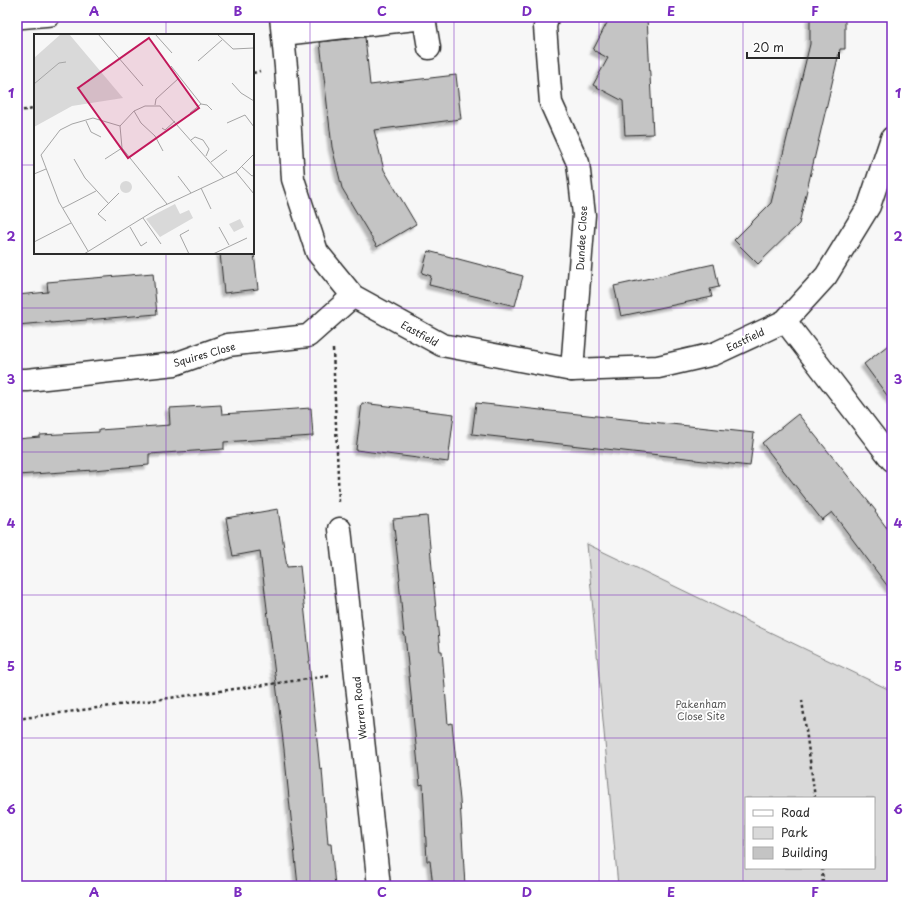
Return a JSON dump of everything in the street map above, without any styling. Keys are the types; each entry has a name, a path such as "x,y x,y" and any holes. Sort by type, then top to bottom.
{"street":[{"name":"Dundee Close","path":"547,17 545,27 551,103 578,163 584,215 572,370"},
{"name":"Eastfield","path":"429,48 424,18 282,26 293,179 317,252 353,296 442,345 572,370 658,367 714,354 785,321 826,276 869,206 892,138"},
{"name":"Squires Close","path":"17,380 175,364 228,345 308,336 353,296"},
{"path":"785,321 892,460"},
{"name":"Warren Road","path":"340,529 379,886"}],"lane":[{"path":"17,20 51,17"}],"path":[{"path":"17,111 34,109"},
{"path":"333,343 340,529"},
{"path":"17,719 355,673"},
{"path":"802,700 815,797"},
{"path":"822,869 823,886"}],"green space":[{"name":"Pakenham Close Site","path":"587,544 892,691 892,886 618,886"}],"building":[{"path":"610,17 647,17 653,134 625,135 623,101 593,85 608,58 593,50"},
{"path":"810,17 845,17 845,49 840,49 799,224 758,264 734,240 771,203 810,44"},
{"path":"365,37 370,85 456,75 461,119 374,130 384,170 416,224 377,247 342,188 332,147 320,42"},
{"path":"428,251 523,276 515,306 429,285 431,276 422,273"},
{"path":"254,253 258,289 224,293 220,254"},
{"path":"714,264 719,287 710,289 712,297 621,316 614,286"},
{"path":"153,273 157,314 17,325 17,295 48,292 47,282"},
{"path":"892,342 892,402 864,364"},
{"path":"362,403 454,414 448,462 356,450"},
{"path":"476,403 754,433 750,466 472,434"},
{"path":"221,405 222,414 311,408 313,436 224,442 224,449 149,454 149,465 17,475 17,439 40,437 40,435 99,432 99,430 170,425 169,408"},
{"path":"798,414 876,511 875,512 892,535 892,592 832,512 822,520 762,443"},
{"path":"278,509 287,567 300,566 320,770 322,769 328,844 331,844 335,886 298,886 284,749 260,551 233,556 226,518"},
{"path":"427,516 440,651 442,651 448,724 452,723 460,800 465,886 433,886 430,861 427,861 423,784 420,785 393,519"}]}
